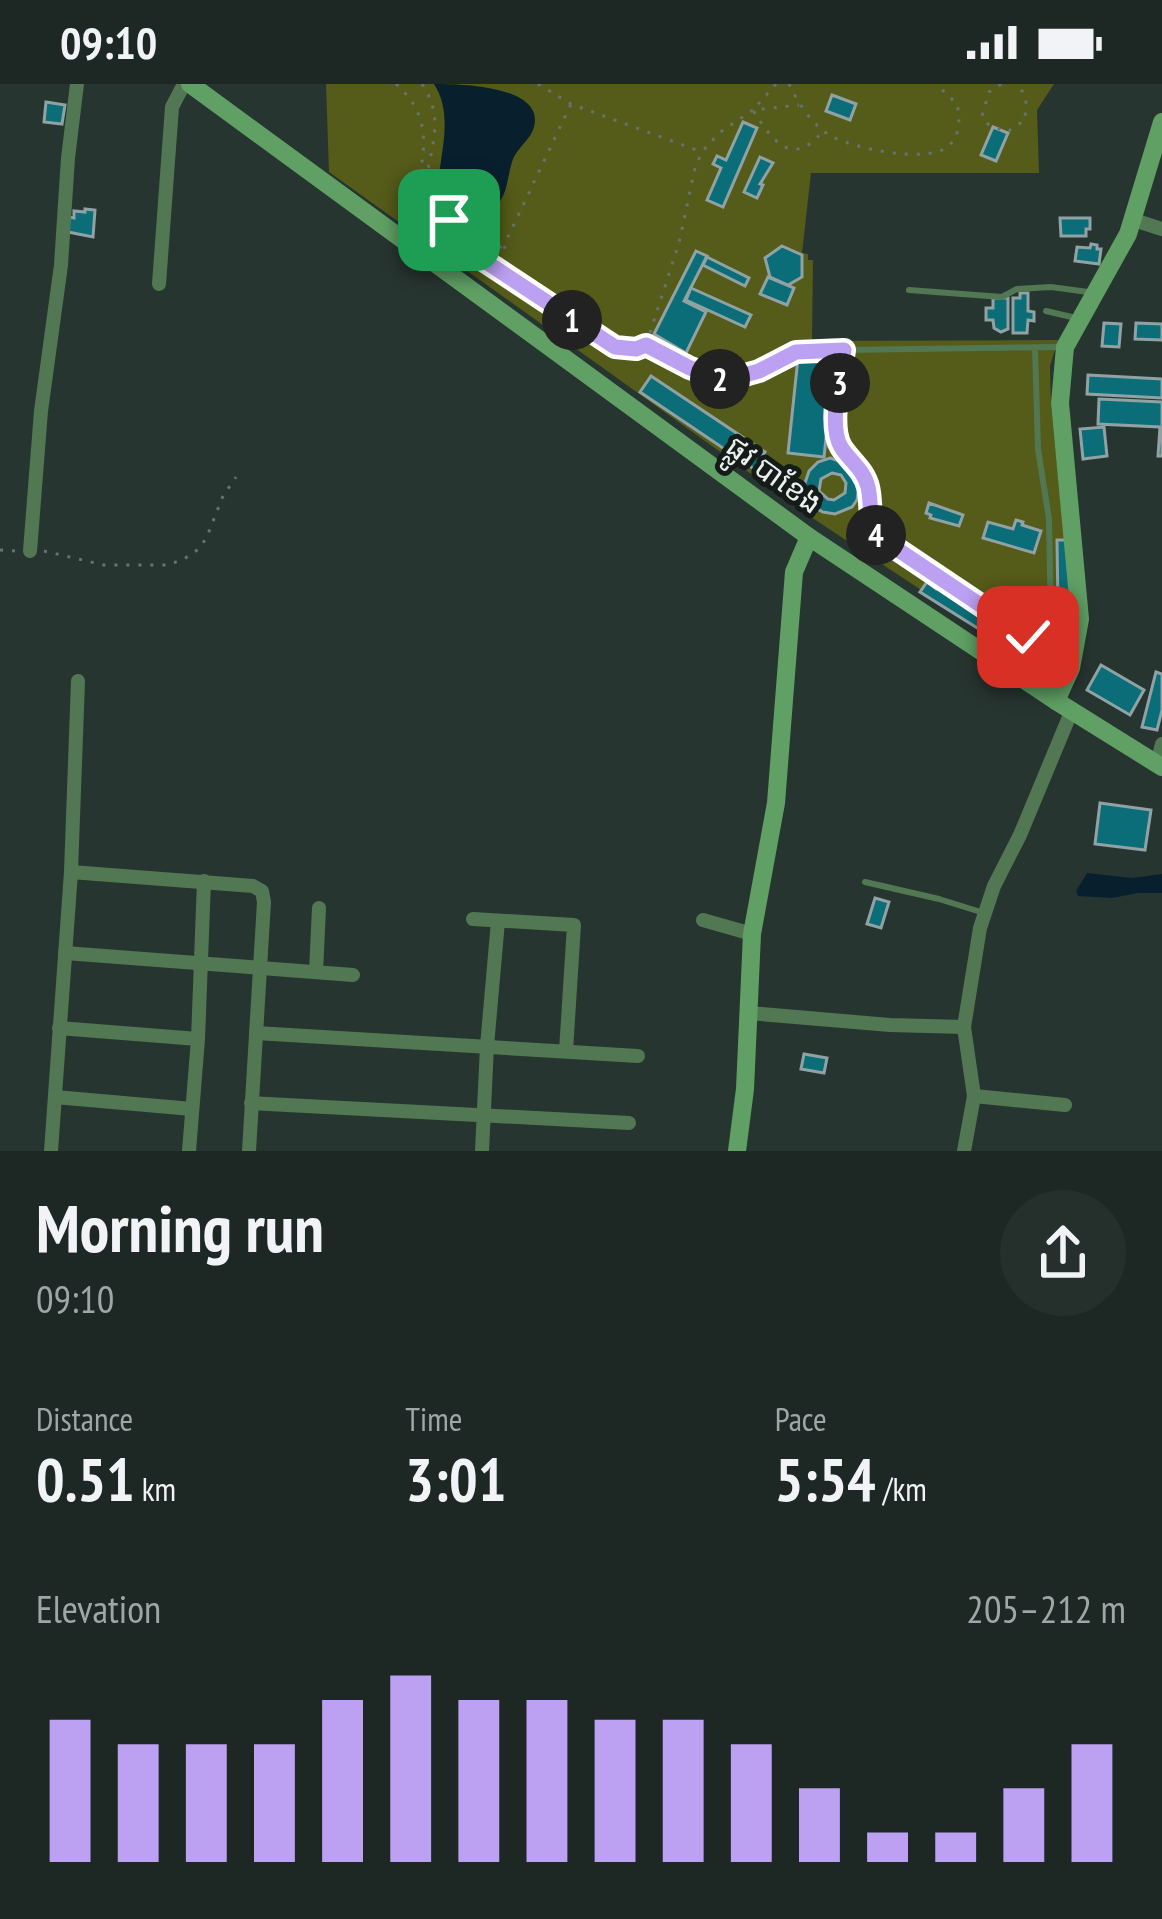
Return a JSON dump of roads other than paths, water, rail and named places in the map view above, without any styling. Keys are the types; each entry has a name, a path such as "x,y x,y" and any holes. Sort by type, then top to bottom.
{"street":[{"path":"29,550 77,84"},
{"path":"158,284 172,107 187,84"},
{"name":"ផ្លូវ បាខែង","path":"187,84 809,537 1064,706 1160,758"},
{"path":"964,1151 974,1096 964,1027 970,977 984,913 1064,706 1080,619 1060,404 1065,347 1134,220 1162,122"},
{"path":"1134,220 1162,229"},
{"path":"737,1151 744,1107 752,934 776,802 794,572 809,537"},
{"path":"51,1151 79,681"},
{"path":"70,872 204,881 262,891 249,1151"},
{"path":"189,1151 204,881"},
{"path":"316,972 319,908"},
{"path":"472,919 574,925 566,1051"},
{"path":"703,920 752,934"},
{"path":"482,1151 498,921"},
{"path":"65,953 353,974"},
{"path":"749,1013 964,1027"},
{"path":"59,1028 198,1039"},
{"path":"256,1033 638,1056"},
{"path":"974,1096 1065,1105"},
{"path":"55,1097 192,1109"},
{"path":"251,1103 628,1123"}],"lane":[{"path":"910,290 1001,297 1012,290 1051,286 1095,294"},
{"path":"1046,310 1080,319"},
{"path":"1035,348 1038,448 1049,519 1051,625 1048,634 1034,640 876,535 868,486 836,436 844,350 1065,347"},
{"path":"865,883 984,913"}],"water":[{"path":"434,84 497,90 514,95 534,113 534,127 515,155 504,193 492,210 455,205 440,190 445,121"},
{"path":"1087,873 1132,878 1162,874 1162,893 1078,896 1076,891"}]}
